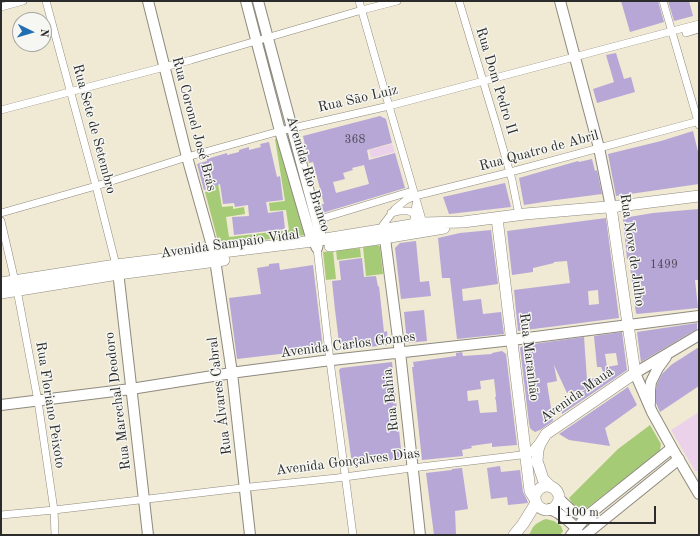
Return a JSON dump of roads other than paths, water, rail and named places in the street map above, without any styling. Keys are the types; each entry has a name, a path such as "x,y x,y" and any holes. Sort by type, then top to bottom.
{"main road":[{"name":"Rua Coronel José Brás","path":"148,1 187,158 215,257"},
{"name":"Avenida Rio Branco","path":"246,1 280,131 310,234 316,243"},
{"name":"Avenida Rio Branco","path":"258,1 320,233 316,243"},
{"name":"Rua Nove de Julho","path":"560,1 580,58 612,207 635,373 652,412 698,490"},
{"name":"Avenida Sampaio Vidal","path":"385,234 419,222 463,222 519,215 612,207 699,196"},
{"name":"Rua Maranhão","path":"497,218 530,490 535,501"},
{"name":"Avenida Sampaio Vidal","path":"1,283 16,285 385,234 402,235 439,229 463,222"},
{"name":"Rua Bahia","path":"385,234 420,535"},
{"name":"Rua Álvares Cabral","path":"215,257 232,373 250,535"},
{"name":"Rua Marechal Deodoro","path":"117,270 148,535"},
{"name":"Avenida Sampaio Vidal","path":"1,293 16,285"},
{"name":"Avenida Carlos Gomes","path":"1,405 131,389 232,373 512,340 698,316"},
{"path":"635,373 697,335"},
{"path":"652,412 650,396 652,382 660,365 669,353"},
{"name":"Avenida Mauá","path":"550,486 543,479 537,461 540,444 546,434 635,373"},
{"path":"523,426 530,435 538,436 546,434"},
{"path":"584,533 587,516 672,448"},
{"path":"584,533 679,459"},
{"path":"514,535 529,516 538,490 545,486 550,486 553,488 558,494 559,499 572,511 587,516 591,519 593,522 584,533"},
{"path":"535,501 542,509 548,509 554,507 559,499"},
{"path":"548,509 558,513 584,533"},
{"path":"520,535 527,526 548,509"}],"street":[{"path":"1,7 23,1"},
{"name":"Rua Sete de Setembro","path":"46,1 117,270"},
{"path":"360,1 414,196 419,222"},
{"path":"1,110 165,67 397,1"},
{"name":"Rua Dom Pedro II","path":"459,1 510,172 519,215"},
{"path":"664,1 699,123"},
{"name":"Rua São Luiz","path":"1,213 280,131 388,106 483,81 580,58 699,24"},
{"path":"681,34 699,29"},
{"path":"580,58 663,39"},
{"name":"Rua Quatro de Abril","path":"391,213 399,205 414,196 699,123"},
{"path":"414,196 416,214 419,222"},
{"path":"320,218 414,196"},
{"path":"385,234 383,225 391,213 409,211 416,214 419,222"},
{"name":"Rua Floriano Peixoto","path":"1,221 16,285 38,401 54,510 55,535"},
{"path":"402,235 419,222"},
{"path":"316,243 352,535"},
{"path":"526,454 529,454 546,434"},
{"name":"Avenida Gonçalves Dias","path":"1,515 526,454"}]}
